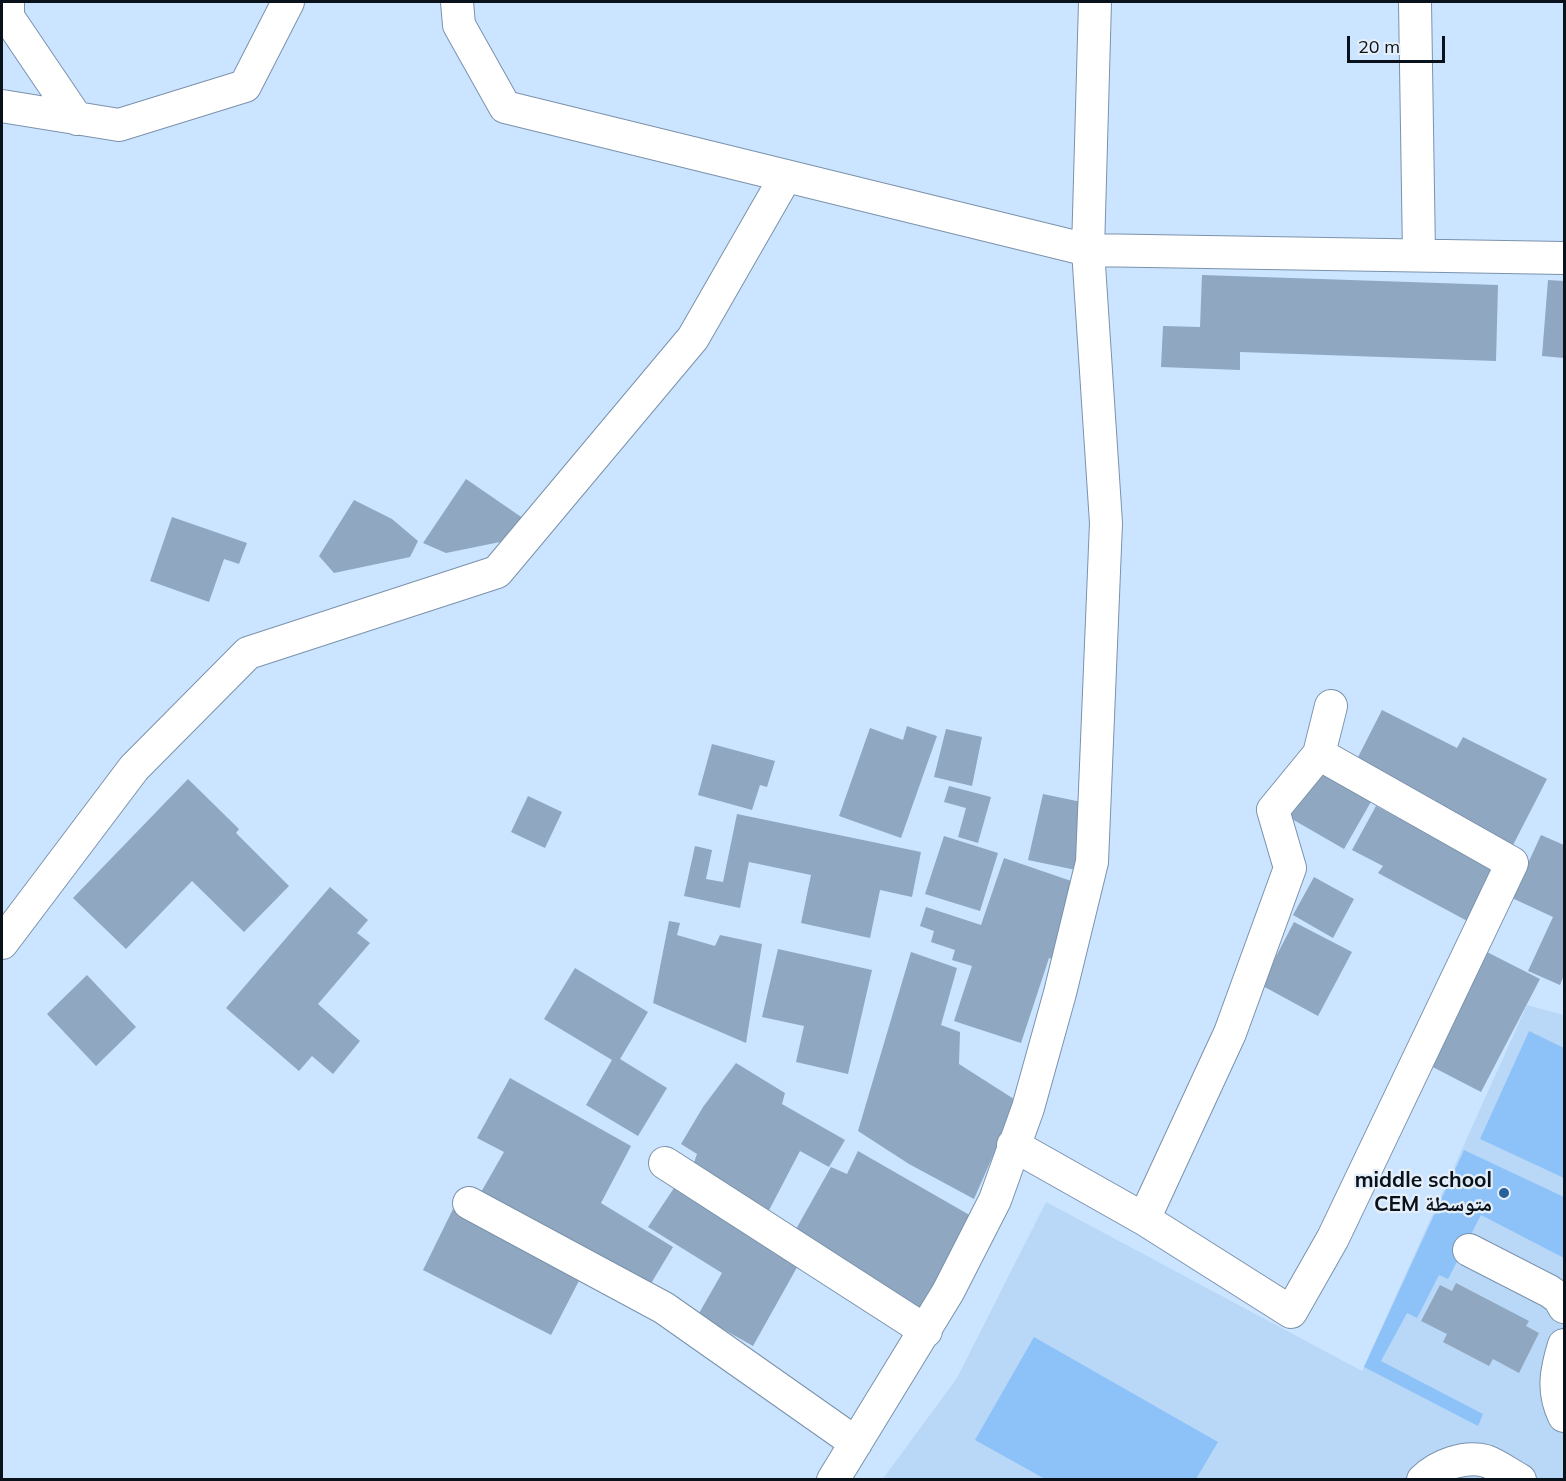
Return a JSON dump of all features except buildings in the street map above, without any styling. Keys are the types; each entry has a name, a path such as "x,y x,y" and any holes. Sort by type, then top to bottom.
{"street":[{"path":"8,2 8,17 77,119"},
{"path":"2,106 119,125 245,86 288,2"},
{"path":"457,2 459,25 505,107 1088,250 1564,258"},
{"path":"833,1479 926,1330 995,1200 1028,1108 1060,993 1092,862 1106,523 1088,250 1095,2"},
{"path":"1415,2 1419,255"},
{"path":"2,943 134,768 248,653 497,572 693,338 786,176"},
{"path":"1144,1220 1230,1033 1290,868 1273,810 1319,753 1331,706"},
{"path":"1013,1145 1144,1220 1290,1312 1333,1238 1512,863 1319,753"},
{"path":"665,1163 926,1330"},
{"path":"469,1203 664,1308 856,1443"},
{"path":"1469,1250 1549,1291 1559,1298 1564,1307"},
{"path":"1564,1346 1556,1371 1558,1403 1564,1416"},
{"path":"1423,1479 1448,1465 1469,1460 1485,1461 1520,1479"}],"shaded area":[{"path":"1527,1005 1564,1015 1564,1479 882,1480 957,1378 1046,1202 1362,1371"},
{"path":"1529,1031 1564,1048 1564,1178 1480,1139"},
{"path":"1464,1150 1564,1197 1564,1258 1481,1215 1448,1279 1439,1275 1417,1318 1407,1313 1381,1361 1483,1414 1478,1426 1364,1367"},
{"path":"1034,1337 1218,1442 1196,1479 1045,1479 975,1440"}],"place":[{"name":"middle school CEM متوسطة","path":"1504,1193"}]}
